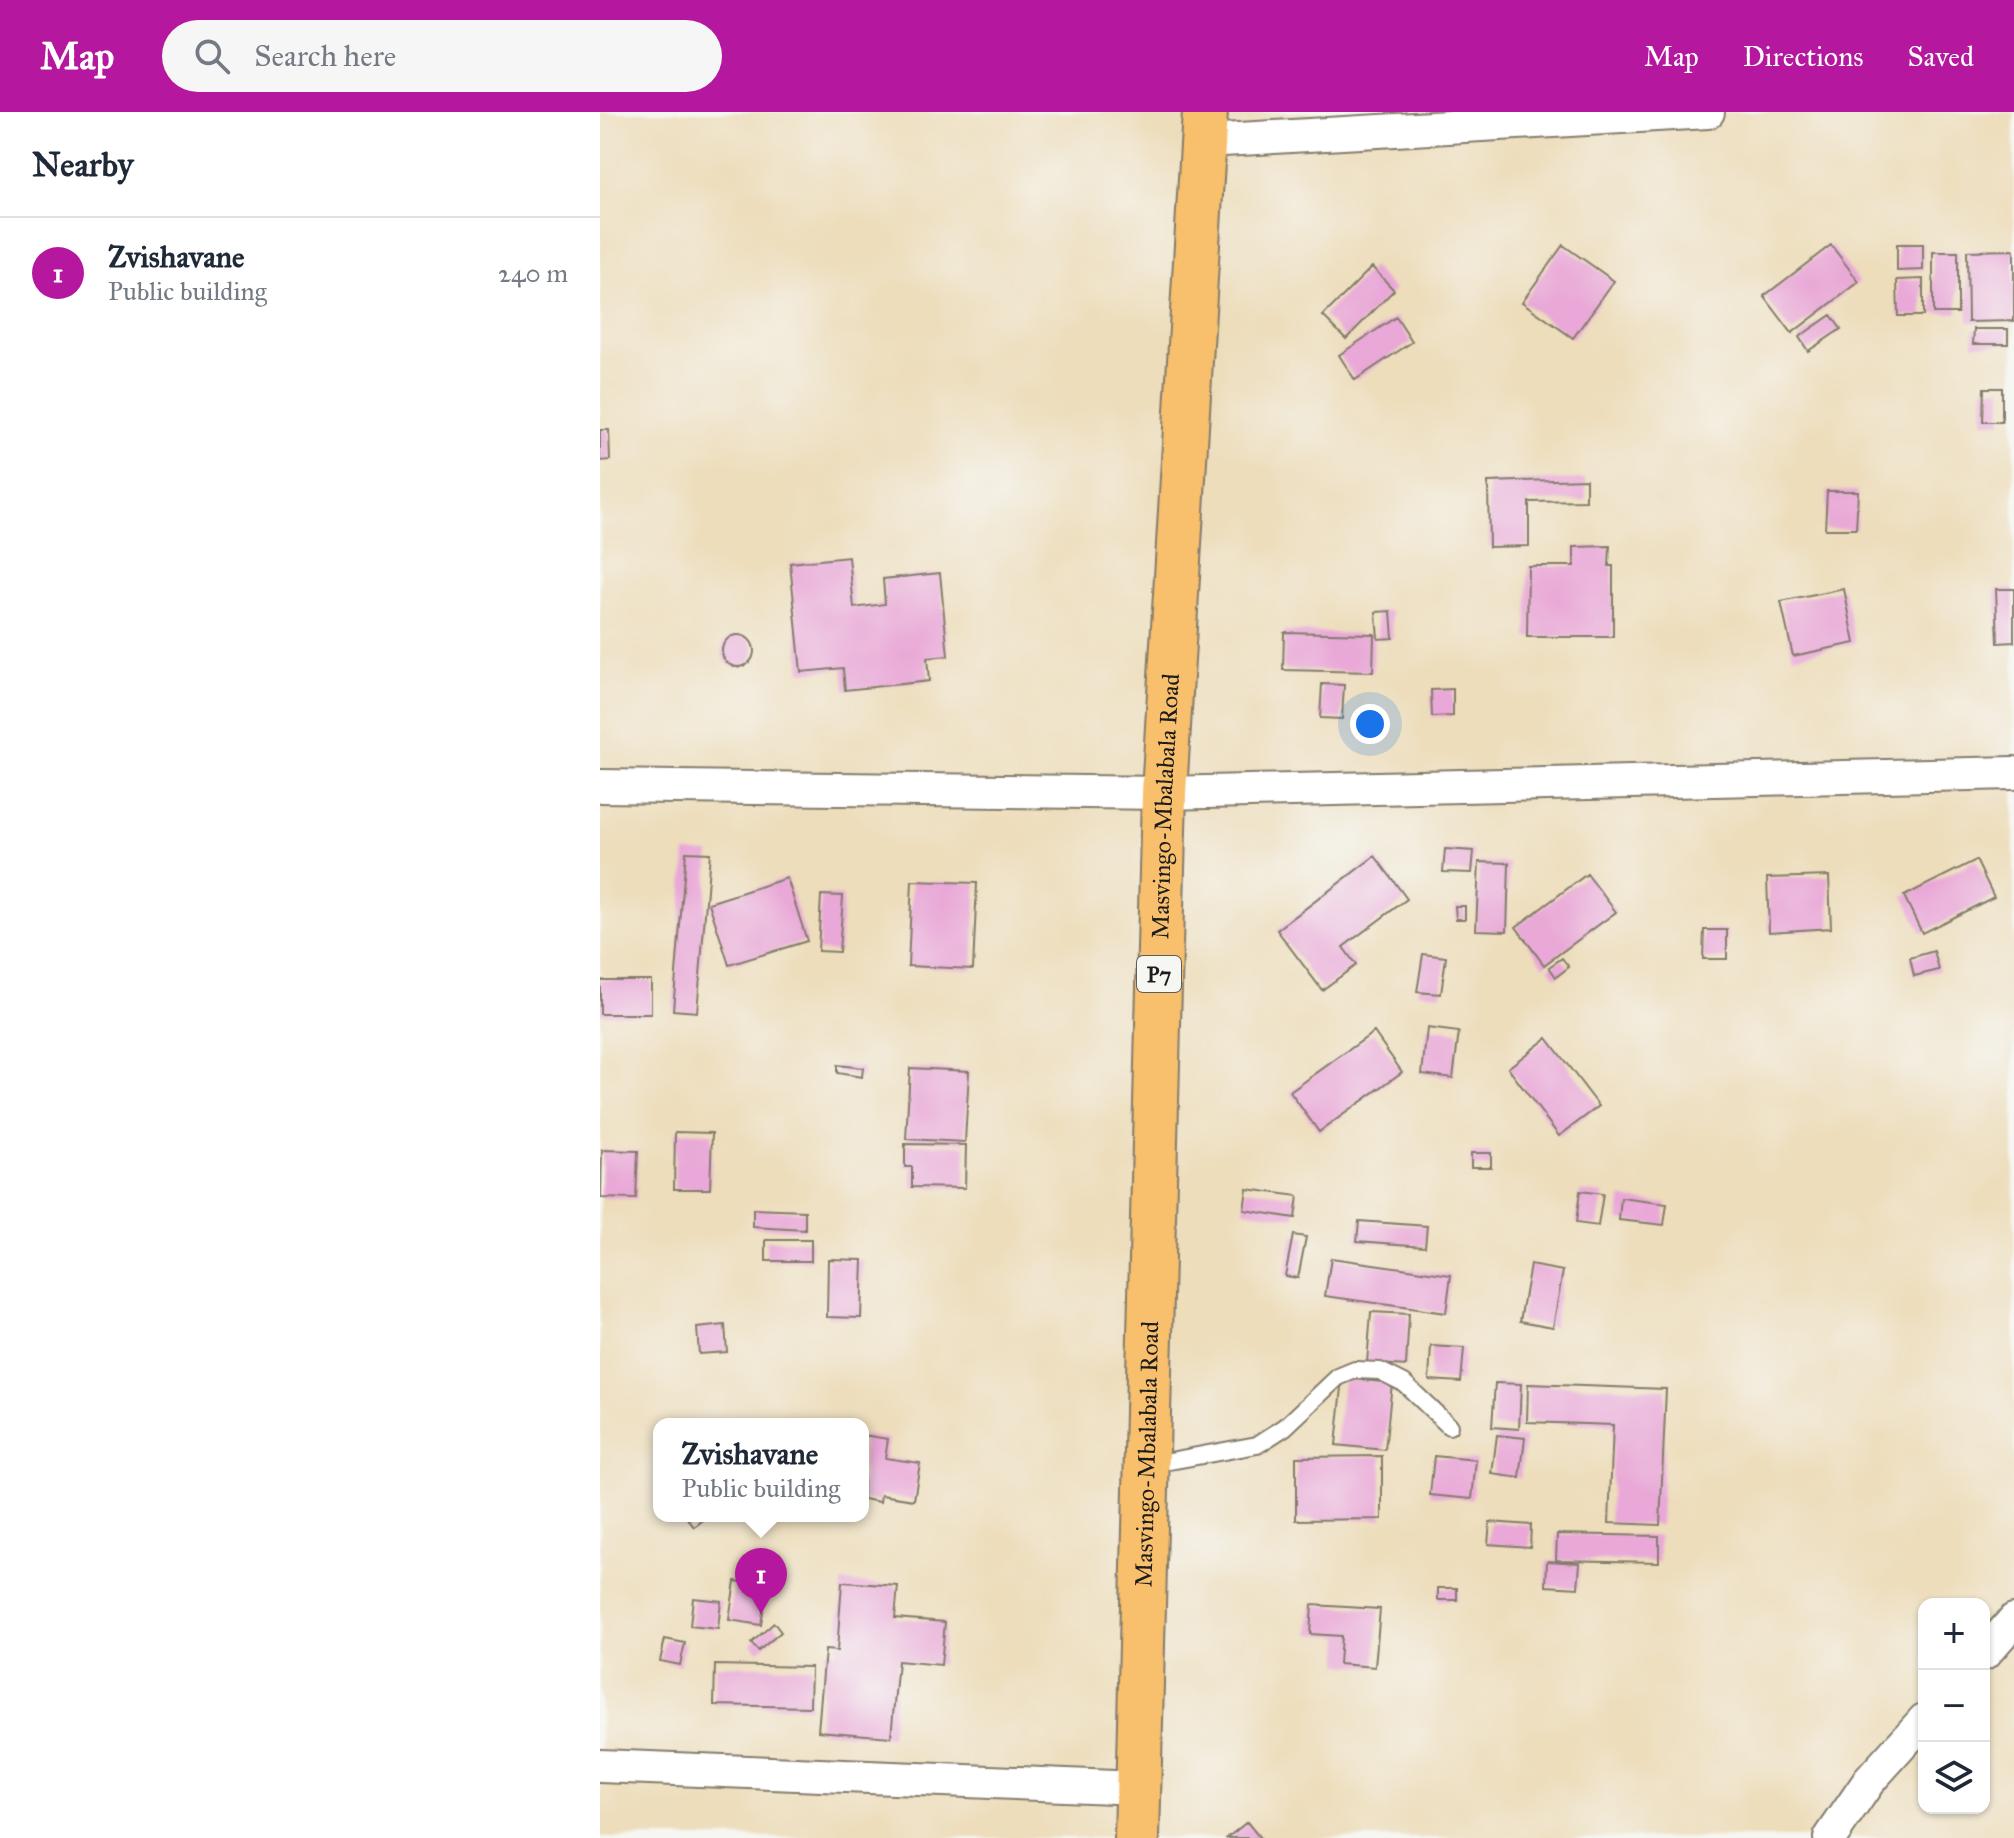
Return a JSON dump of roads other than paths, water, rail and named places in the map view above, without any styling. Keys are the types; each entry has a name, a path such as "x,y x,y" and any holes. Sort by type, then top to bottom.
{"highway":[{"name":"Masvingo-Mbalabala Road","path":"1137,1838 1164,793 1205,126"}],"street":[{"path":"1205,126 1708,112"},
{"path":"600,786 1164,793 2014,773"},
{"path":"1990,1647 2014,1620"},
{"path":"1830,1838 1869,1781 1918,1727"},
{"path":"600,1766 1139,1788"}],"lane":[{"path":"1147,1465 1257,1445 1285,1427 1338,1377 1355,1370 1380,1371 1404,1383 1449,1426"}],"place":[{"name":"Zvishavane","path":"761,1614"}]}
